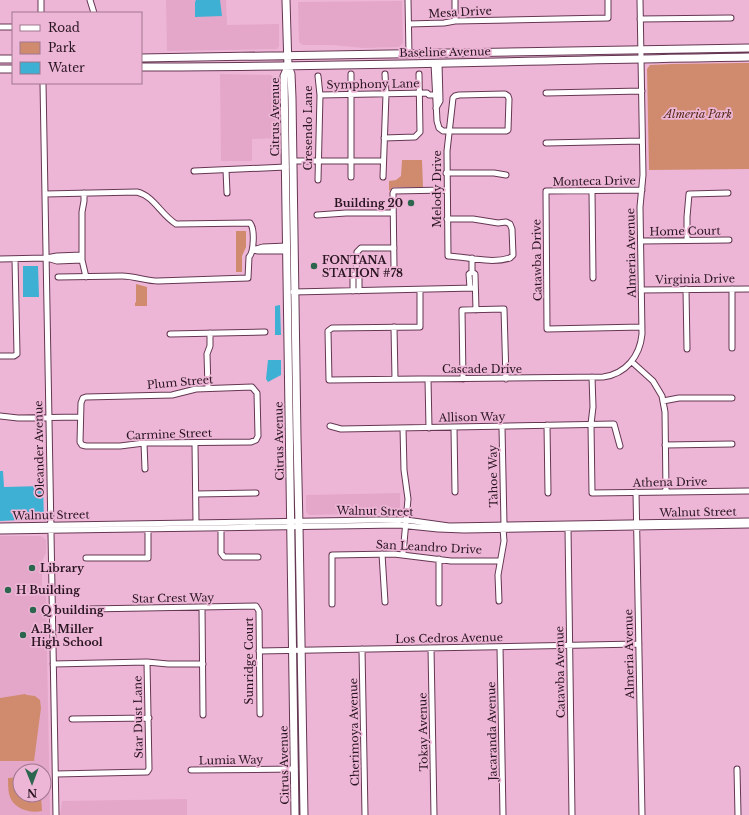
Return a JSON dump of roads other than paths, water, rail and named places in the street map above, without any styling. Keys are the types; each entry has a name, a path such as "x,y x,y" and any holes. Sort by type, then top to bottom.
{"main road":[{"name":"Citrus Avenue","path":"286,0 288,67 291,76 293,161 291,524 304,815"},
{"name":"Baseline Avenue","path":"142,58 749,48"},
{"name":"Baseline Avenue","path":"142,68 288,67 641,58 749,57"},
{"path":"0,59 12,59"},
{"name":"Citrus Avenue","path":"288,67 284,76 287,248 292,292 299,524 295,815"},
{"path":"0,69 12,69"}],"street":[{"path":"41,0 42,12"},
{"path":"90,0 94,12"},
{"path":"408,0 409,54"},
{"path":"455,0 455,21"},
{"name":"Mesa Drive","path":"409,24 444,23 455,21 608,18 608,0"},
{"name":"Almeria Avenue","path":"632,362 641,344 642,327 640,207 642,190 642,91 640,0"},
{"path":"640,19 731,18"},
{"path":"0,27 12,27"},
{"path":"436,63 436,93 440,101 436,108 439,128 443,131 450,132"},
{"path":"351,74 351,177"},
{"path":"383,177 386,94 384,74"},
{"path":"384,138 415,137 420,132 419,74"},
{"name":"Cresendo Lane","path":"318,76 320,95 318,180"},
{"name":"Oleander Avenue","path":"43,84 56,815"},
{"name":"Symphony Lane","path":"320,95 420,94 427,93 428,91 436,93"},
{"path":"546,93 642,91"},
{"name":"Melody Drive","path":"450,132 508,130 510,126 508,96 505,94 459,95 453,98 450,132 446,151 448,256 472,258"},
{"path":"546,143 642,141"},
{"path":"293,161 383,161"},
{"path":"194,171 286,167"},
{"path":"226,170 227,193"},
{"path":"446,173 494,173 506,176"},
{"path":"394,267 394,191 446,190"},
{"name":"Monteca Drive","path":"546,191 642,190"},
{"name":"Catawba Drive","path":"546,191 547,328 642,327"},
{"path":"592,191 593,278"},
{"path":"84,192 82,212 82,258 86,277"},
{"path":"45,194 137,192 142,193 151,200 168,220 176,224 250,223 253,229 253,250 249,257 248,278 147,281 126,276 58,277"},
{"path":"688,240 687,217 689,194 728,193"},
{"path":"317,216 346,213 393,213"},
{"path":"447,219 473,219 498,223 506,222 510,224 512,229 513,255 510,258 506,260 472,258 472,272 470,274 476,310"},
{"name":"Home Court","path":"641,241 729,240"},
{"path":"253,250 263,247 287,248"},
{"path":"356,291 359,276 356,272 357,252 361,248 394,248"},
{"path":"0,259 46,258 57,261 65,258 82,258"},
{"path":"0,356 14,356 17,354 15,259"},
{"path":"292,292 473,288"},
{"path":"732,289 732,348"},
{"name":"Virginia Drive","path":"641,290 749,289"},
{"path":"395,379 394,327 420,326 420,290"},
{"path":"686,290 687,349"},
{"path":"463,380 462,310 504,309 506,379"},
{"name":"Cascade Drive","path":"394,327 332,328 328,331 329,380 463,380 592,377 616,374 632,362"},
{"path":"170,334 265,332"},
{"path":"208,388 207,358 210,346 210,333"},
{"path":"632,362 656,384 663,401 665,412 666,492"},
{"path":"591,424 593,407 592,377"},
{"path":"428,379 429,428"},
{"name":"Plum Street","path":"80,417 81,402 83,398 89,396 172,395 196,389 252,387 256,389 257,393 258,436 256,440"},
{"path":"663,401 679,398 732,398"},
{"path":"0,416 18,418 80,417"},
{"name":"Carmine Street","path":"80,417 80,442 82,445 110,446 251,442 256,440"},
{"name":"Athena Drive","path":"591,424 592,493 749,491"},
{"name":"Allison Way","path":"330,426 341,429 614,424 620,446"},
{"path":"547,425 548,493"},
{"name":"Tahoe Way","path":"499,601 498,575 504,541 502,427"},
{"path":"403,428 404,470 408,499 403,554"},
{"path":"454,428 455,492"},
{"path":"195,443 196,523"},
{"path":"144,444 145,470"},
{"path":"665,445 732,444"},
{"name":"Almeria Avenue","path":"636,492 642,815"},
{"path":"196,494 256,493"},
{"name":"Walnut Street","path":"504,527 568,528 749,521"},
{"name":"Walnut Street","path":"0,532 51,528 196,523 406,523 448,530 504,527 749,525"},
{"name":"Walnut Street","path":"0,526 148,529 221,528 291,524"},
{"path":"221,528 222,553 224,557 258,557"},
{"name":"Catawba Avenue","path":"568,528 572,815"},
{"path":"86,558 148,558 148,529"},
{"path":"382,554 385,602"},
{"name":"San Leandro Drive","path":"332,604 332,555 403,554 451,561 500,561"},
{"path":"439,603 440,559"},
{"name":"Star Crest Way","path":"89,609 251,606 258,608"},
{"path":"202,607 203,715"},
{"name":"Sunridge Court","path":"258,608 260,714"},
{"name":"Los Cedros Avenue","path":"259,651 639,644"},
{"name":"Jacaranda Avenue","path":"500,647 503,815"},
{"name":"Tokay Avenue","path":"431,648 434,815"},
{"name":"Cherimoya Avenue","path":"362,649 365,815"},
{"path":"53,664 148,662 168,664 203,664"},
{"name":"Star Dust Lane","path":"56,774 147,772 149,769 148,662"},
{"path":"72,719 149,718"},
{"name":"Lumia Way","path":"191,770 295,769"},
{"path":"737,769 738,815"}],"water":[{"path":"196,0 220,0 222,16 195,17"},
{"path":"23,266 38,266 39,297 23,297"},
{"path":"280,305 281,335 275,335 275,306"},
{"path":"268,360 281,360 281,375 268,382 266,379"},
{"path":"0,471 3,471 4,487 43,486 44,519 0,521"}],"place":[{"name":"Building 20","path":"411,203"},
{"name":"FONTANA STATION #78","path":"314,266"},
{"name":"Library","path":"32,568"},
{"name":"H Building","path":"8,590"},
{"name":"Q building","path":"33,610"},
{"name":"A.B. Miller High School","path":"23,635"}],"park label":[{"name":"Almeria Park","path":"698,114"}]}
